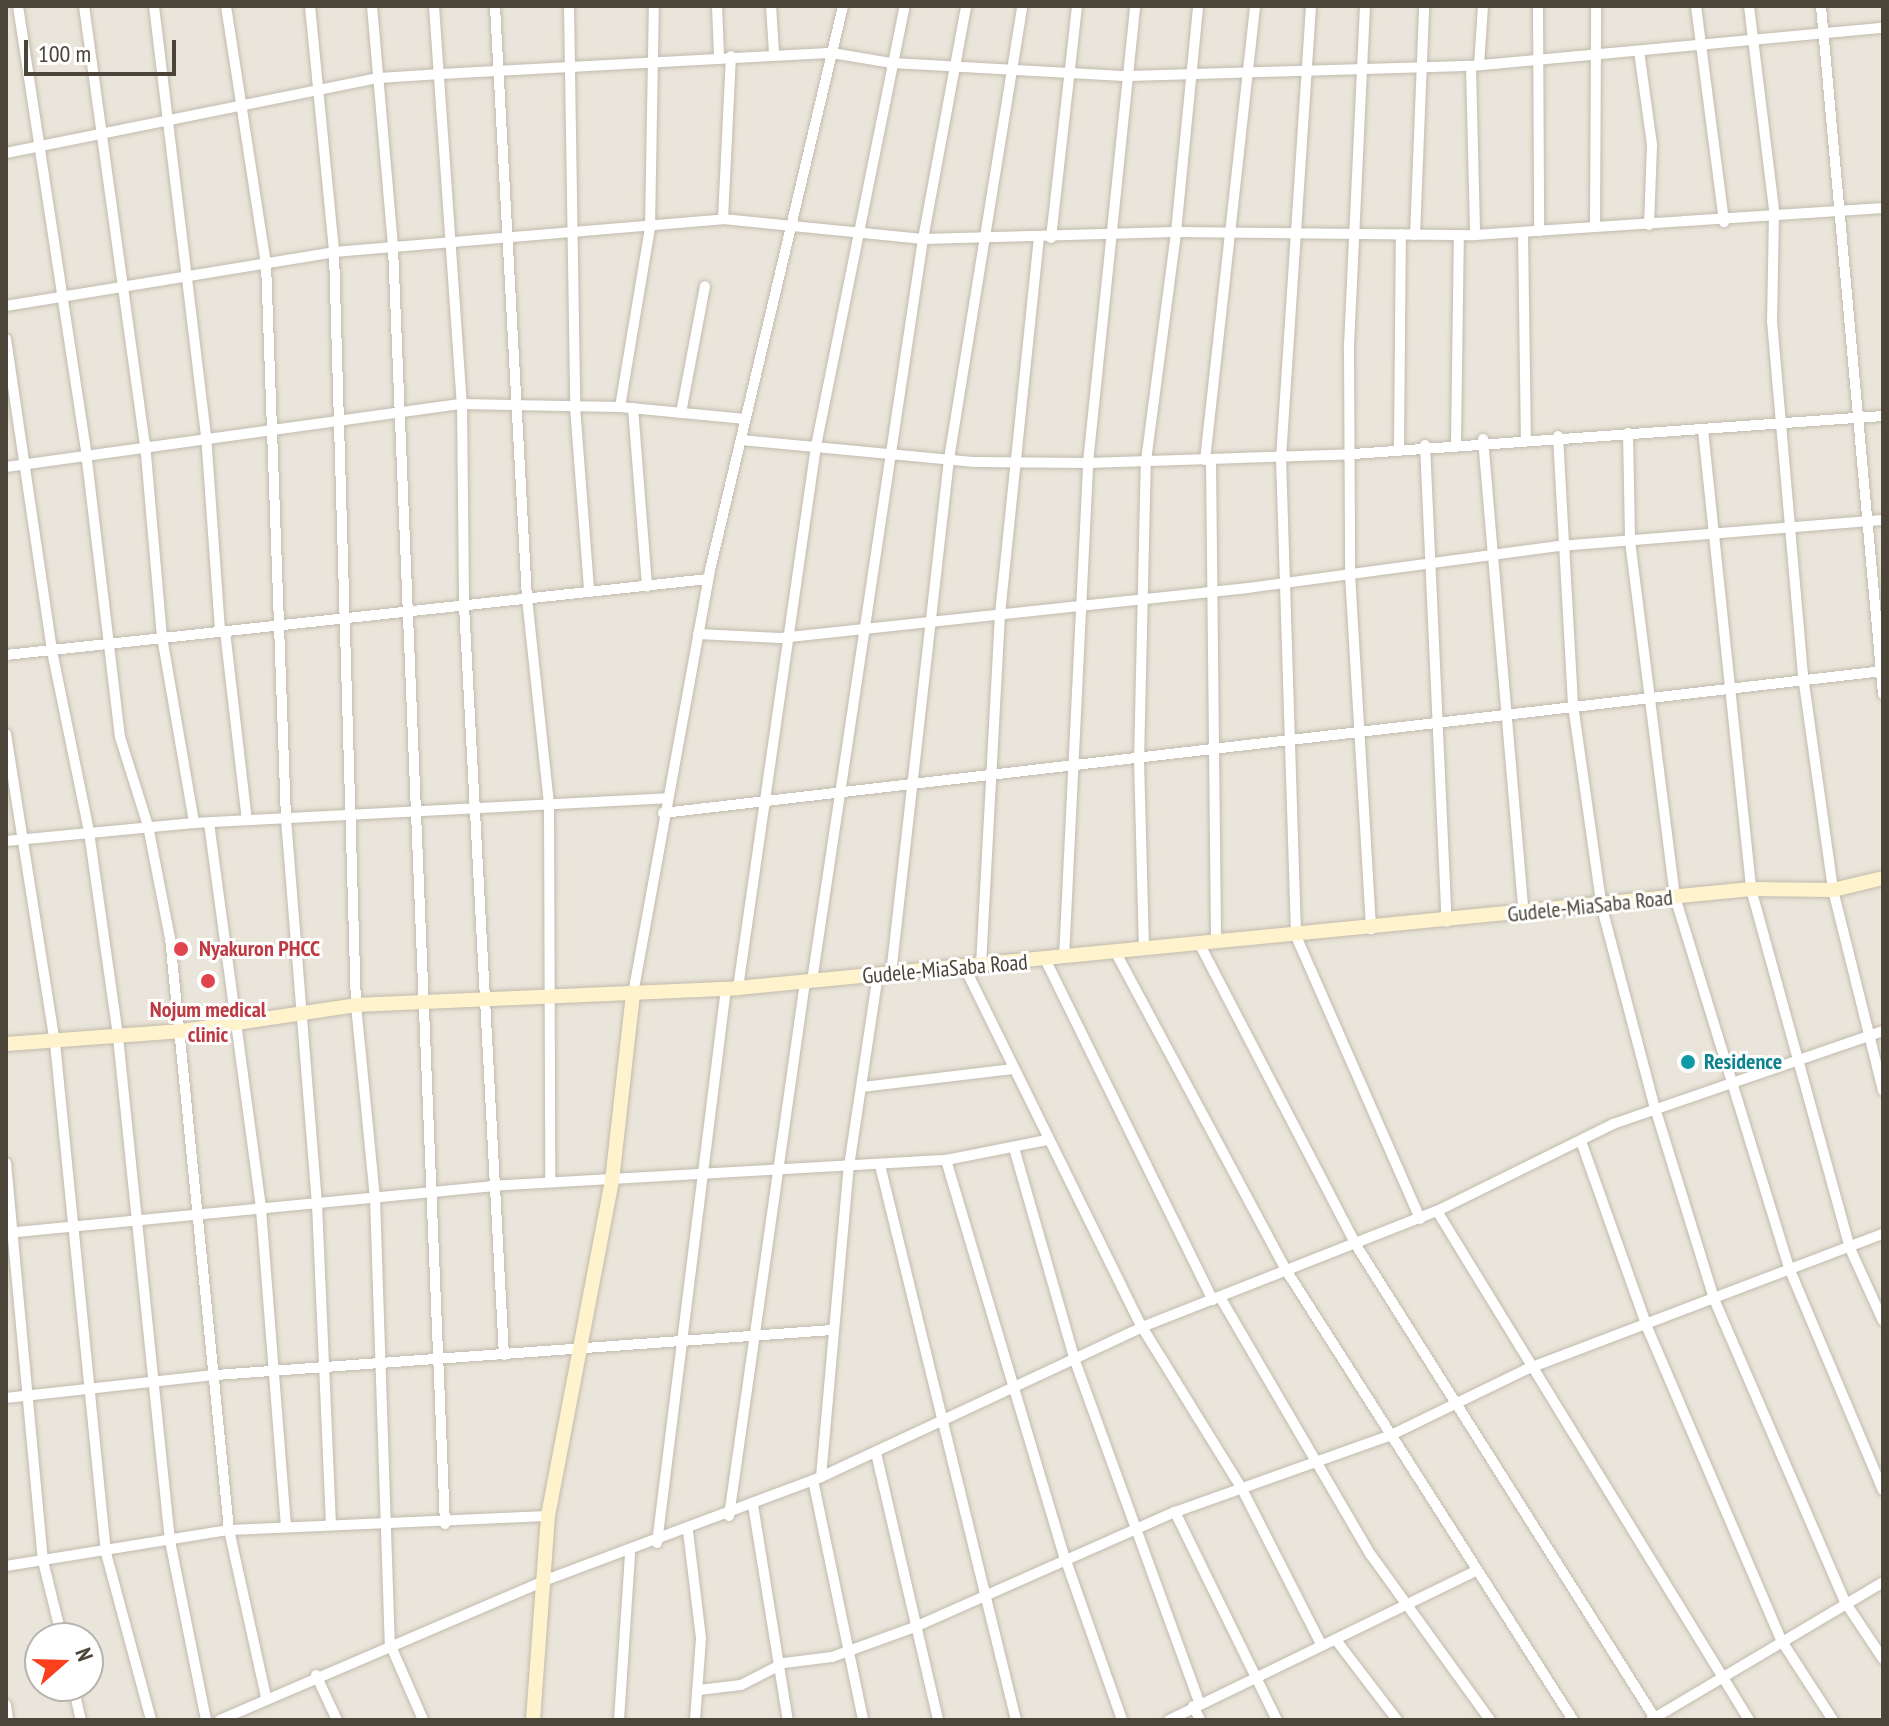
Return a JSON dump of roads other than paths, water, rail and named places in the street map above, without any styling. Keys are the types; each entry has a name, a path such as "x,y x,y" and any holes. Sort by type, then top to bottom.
{"main road":[{"name":"Gudele-MiaSaba Road","path":"6,1044 55,1043 183,1031 356,1005 732,988 1602,908 1751,889 1833,890 1883,878"},
{"path":"533,1720 546,1580 548,1516 577,1348 612,1181 633,994"}],"street":[{"path":"18,6 86,452 120,737 148,826 183,1031 196,1215 216,1375 229,1530 266,1697"},
{"path":"84,6 106,135 121,284 145,443 162,637 194,823"},
{"path":"154,6 206,435 222,631 247,820"},
{"path":"226,6 245,106 266,263 275,425 286,819 299,1013 317,1204 319,1367 331,1522"},
{"path":"310,6 334,252 353,815 356,1005 375,1198 390,1644 423,1720"},
{"path":"372,6 393,247 409,611 411,812 420,1004 436,1192 445,1524"},
{"path":"434,6 462,404 464,605 476,808 490,1186 498,1205 504,1355"},
{"path":"495,6 507,235 520,402 527,598 549,805 547,997 550,1182"},
{"path":"569,6 577,234 575,407 589,591"},
{"path":"620,407 650,228 654,6"},
{"path":"717,6 725,56 723,219"},
{"path":"771,6 774,53"},
{"path":"633,994 663,813 708,579 843,6"},
{"path":"657,1543 697,1178 763,802 785,637 816,446 905,6"},
{"path":"729,1516 773,1174 809,981 923,239 966,6"},
{"path":"863,1720 846,1648 817,1478 849,1166 885,974 915,786 929,621 949,459 1014,73 1022,6"},
{"path":"1051,238 1077,6"},
{"path":"1064,958 1068,767 1088,463 1135,6"},
{"path":"1144,950 1139,762 1146,461 1176,232 1188,70 1198,6"},
{"path":"1216,943 1218,752 1208,460 1235,233 1255,6"},
{"path":"1311,6 1281,457 1296,936 1420,1219"},
{"path":"1365,6 1355,234 1350,574 1371,929"},
{"path":"1415,235 1419,67 1424,6"},
{"path":"1475,235 1475,66 1483,6"},
{"path":"1538,6 1539,231"},
{"path":"1595,227 1591,55 1596,6"},
{"path":"1696,6 1724,222"},
{"path":"1749,6 1771,220 1779,426 1803,676 1833,890 1866,1039 1883,1091"},
{"path":"1821,6 1854,419 1883,694"},
{"path":"6,153 379,78 774,53 832,53 892,63 1014,73 1128,76 1188,70 1307,66 1475,66 1883,28"},
{"path":"1639,51 1652,145 1649,225"},
{"path":"6,306 121,284 334,252 507,235 577,234 650,228 723,219 792,223 923,239 1112,238 1176,232 1475,235 1771,220 1883,208"},
{"path":"1523,232 1526,438"},
{"path":"1399,448 1401,234"},
{"path":"1456,441 1459,235"},
{"path":"981,965 988,777 1000,614 1020,461 1039,238"},
{"path":"681,413 705,286"},
{"path":"6,339 52,651 89,832 118,1037 134,1221 170,1541 206,1720"},
{"path":"6,467 86,452 339,415 462,404 520,402 620,407 745,419"},
{"path":"633,408 647,586"},
{"path":"741,440 949,459 1088,463 1353,454 1483,439 1779,426 1883,416"},
{"path":"1703,430 1725,686 1751,889 1849,1246 1883,1321"},
{"path":"1628,433 1630,541 1652,695 1675,897 1729,1084 1789,1268 1883,1490"},
{"path":"1558,436 1573,705 1602,908 1655,1108 1714,1299 1845,1602 1883,1659"},
{"path":"1483,439 1504,718 1524,913"},
{"path":"1425,445 1435,727 1447,921"},
{"path":"698,634 785,637 1214,592 1564,545 1787,532 1883,520"},
{"path":"6,655 107,647 162,637 279,628 708,579"},
{"path":"663,813 1068,767 1139,762 1291,739 1435,727 1573,705 1803,676 1882,671"},
{"path":"6,734 26,838 55,1043 87,1388 106,1553 151,1720"},
{"path":"6,841 194,823 666,798"},
{"path":"209,823 261,1209 286,1527"},
{"path":"1200,945 1356,1245 1457,1399 1654,1719 1721,1675 1883,1582"},
{"path":"1116,953 1286,1270 1389,1436 1573,1720"},
{"path":"1045,959 1217,1299 1314,1463 1405,1603 1490,1720"},
{"path":"964,966 1047,1140 1142,1327 1242,1489 1322,1646"},
{"path":"220,1720 316,1675 546,1580 729,1516 945,1422 1142,1327 1420,1219 1655,1108 1729,1084 1796,1056 1866,1039 1883,1031"},
{"path":"862,1087 1012,1069"},
{"path":"10,1232 490,1186 773,1174 946,1160 1047,1140"},
{"path":"1582,1144 1647,1327 1781,1640 1833,1720"},
{"path":"1014,1148 1075,1361 1136,1528 1200,1720"},
{"path":"946,1160 1012,1390 1065,1558 1122,1720"},
{"path":"6,1163 10,1232 29,1396 43,1561 58,1622"},
{"path":"880,1165 1016,1720"},
{"path":"1437,1211 1527,1369 1749,1720"},
{"path":"699,1690 915,1627 985,1593 1175,1512 1389,1436 1457,1399 1527,1369 1647,1327 1789,1268 1883,1234"},
{"path":"6,1398 152,1381 381,1361 504,1355 677,1339 831,1330"},
{"path":"876,1453 938,1720"},
{"path":"753,1505 788,1720"},
{"path":"1175,1512 1251,1676 1277,1720"},
{"path":"6,1566 106,1553 229,1530 331,1522 445,1524 548,1516"},
{"path":"688,1531 697,1578 699,1690 695,1720"},
{"path":"619,1720 630,1553"},
{"path":"1169,1720 1251,1676 1336,1640 1405,1603 1476,1571"},
{"path":"1336,1640 1397,1720"},
{"path":"316,1675 337,1720"},
{"path":"6,1705 8,1720"},
{"path":"246,1707 252,1720"}],"place":[{"name":"Nyakuron PHCC","path":"181,949"},
{"name":"Nojum medical clinic","path":"208,981"},
{"name":"Residence","path":"1688,1062"}]}
